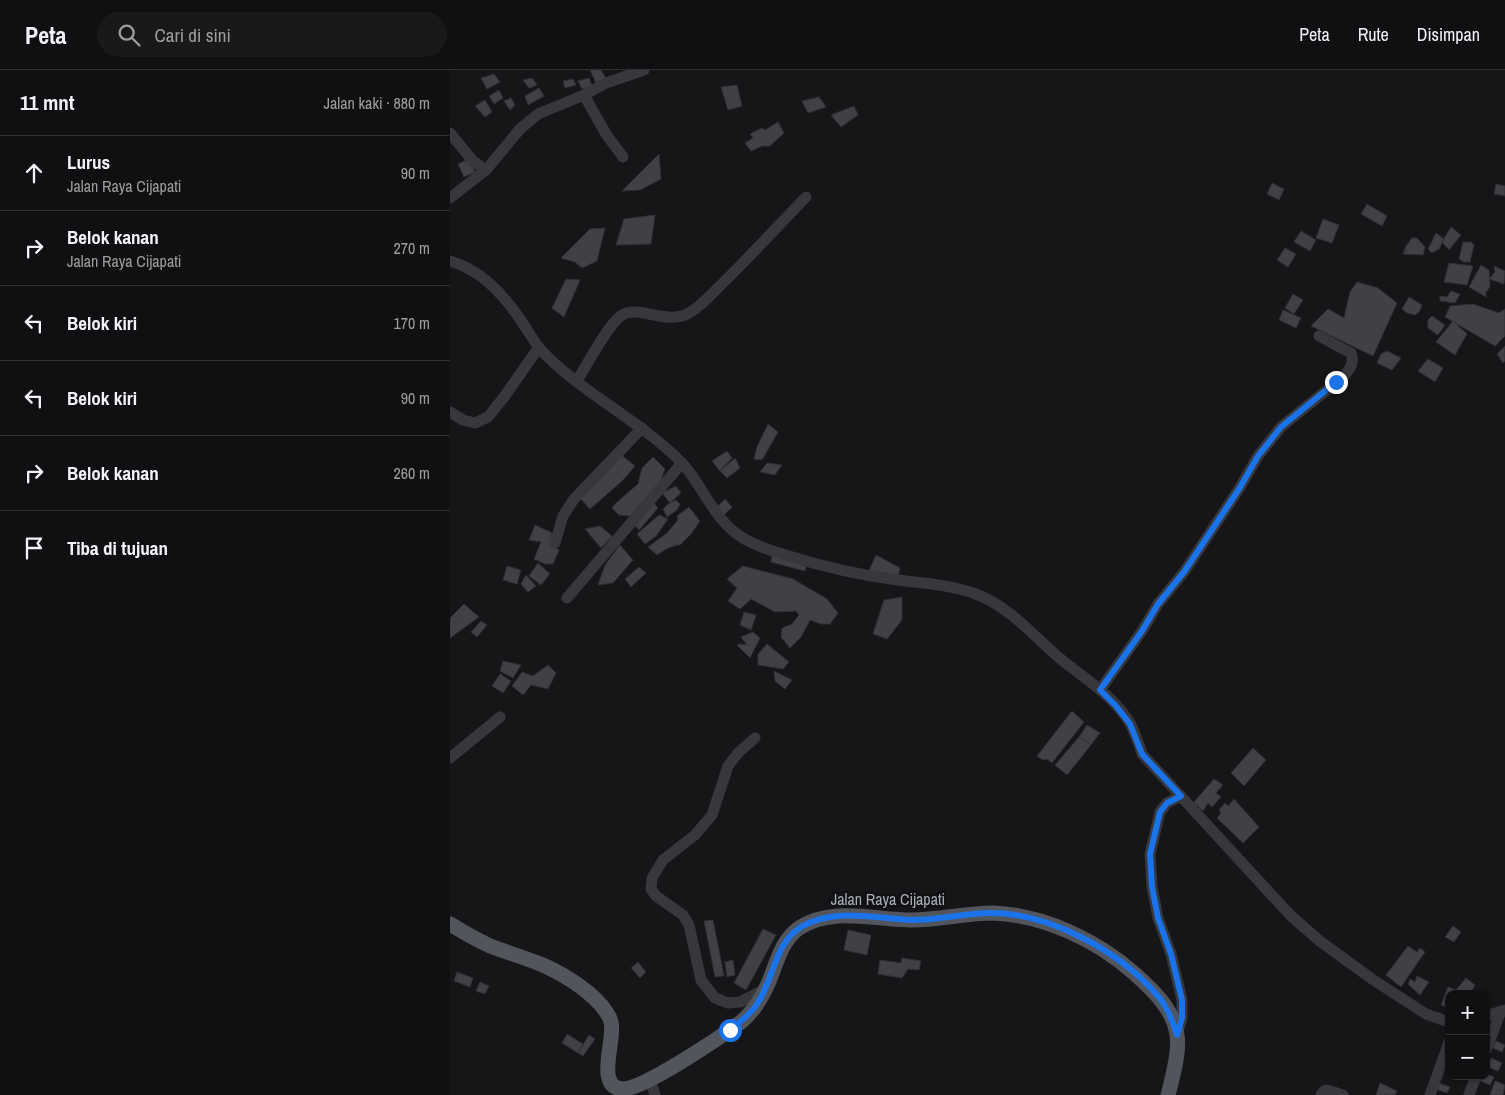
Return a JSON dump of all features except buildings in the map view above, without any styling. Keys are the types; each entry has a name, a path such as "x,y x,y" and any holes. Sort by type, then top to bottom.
{"main road":[{"name":"Jalan Raya Cijapati","path":"450,924 490,946 540,963 556,971 580,987 596,1001 608,1014 611,1021 612,1031 607,1072 611,1090 626,1089 650,1080 744,1020 756,1006 786,940 802,926 822,917 847,915 914,920 992,913 1012,915 1052,924 1108,952 1128,967 1158,996 1170,1014 1177,1035 1175,1061 1168,1095"}],"street":[{"path":"450,198 486,170 520,129 538,114 606,83 644,70"},
{"path":"584,94 606,134 623,157"},
{"path":"450,134 473,161 486,170"},
{"path":"577,381 618,317 626,313 635,312 677,318 692,312 806,197"},
{"path":"450,261 462,264 485,278 501,294 539,347 590,392 658,440 690,472 718,515 735,533 745,540 814,564 875,577 953,588 974,594 1012,614 1060,659 1100,690 1116,706 1130,724 1142,754 1291,916 1313,936 1372,979 1426,1014 1445,1021"},
{"path":"1100,690 1142,631 1158,604 1184,572 1239,489 1258,456 1281,427 1348,371 1353,356 1351,353 1319,336"},
{"path":"450,412 462,420 475,423 488,417 539,347"},
{"path":"554,543 563,516 574,499 642,428"},
{"path":"566,598 682,464"},
{"path":"450,758 500,717"},
{"path":"756,738 738,753 728,766 712,815 695,835 663,860 652,878 651,889 656,896 684,914 701,980 715,998 728,1003 740,1002 764,990"},
{"path":"1177,1035 1182,1018 1182,1000 1171,954 1158,918 1152,887 1150,854 1160,812 1167,803 1181,796"},
{"path":"1490,1015 1503,1010"},
{"path":"1490,1041 1503,1010"},
{"path":"1430,1095 1445,1053"},
{"path":"650,1080 656,1095"},
{"path":"1469,1095 1475,1080"},
{"path":"1321,1095 1327,1090 1343,1095"}],"route":[{"path":"730,1030 744,1020 756,1006 786,940 796,930 812,921 822,917 847,915 914,920 992,913 1012,915 1052,924 1108,952 1128,967 1158,996 1170,1014 1177,1035 1182,1018 1182,1000 1171,954 1158,918 1152,887 1150,854 1160,812 1167,803 1181,796 1142,754 1130,724 1100,690 1142,631 1158,604 1184,572 1239,489 1258,456 1281,427 1336,382"}]}
